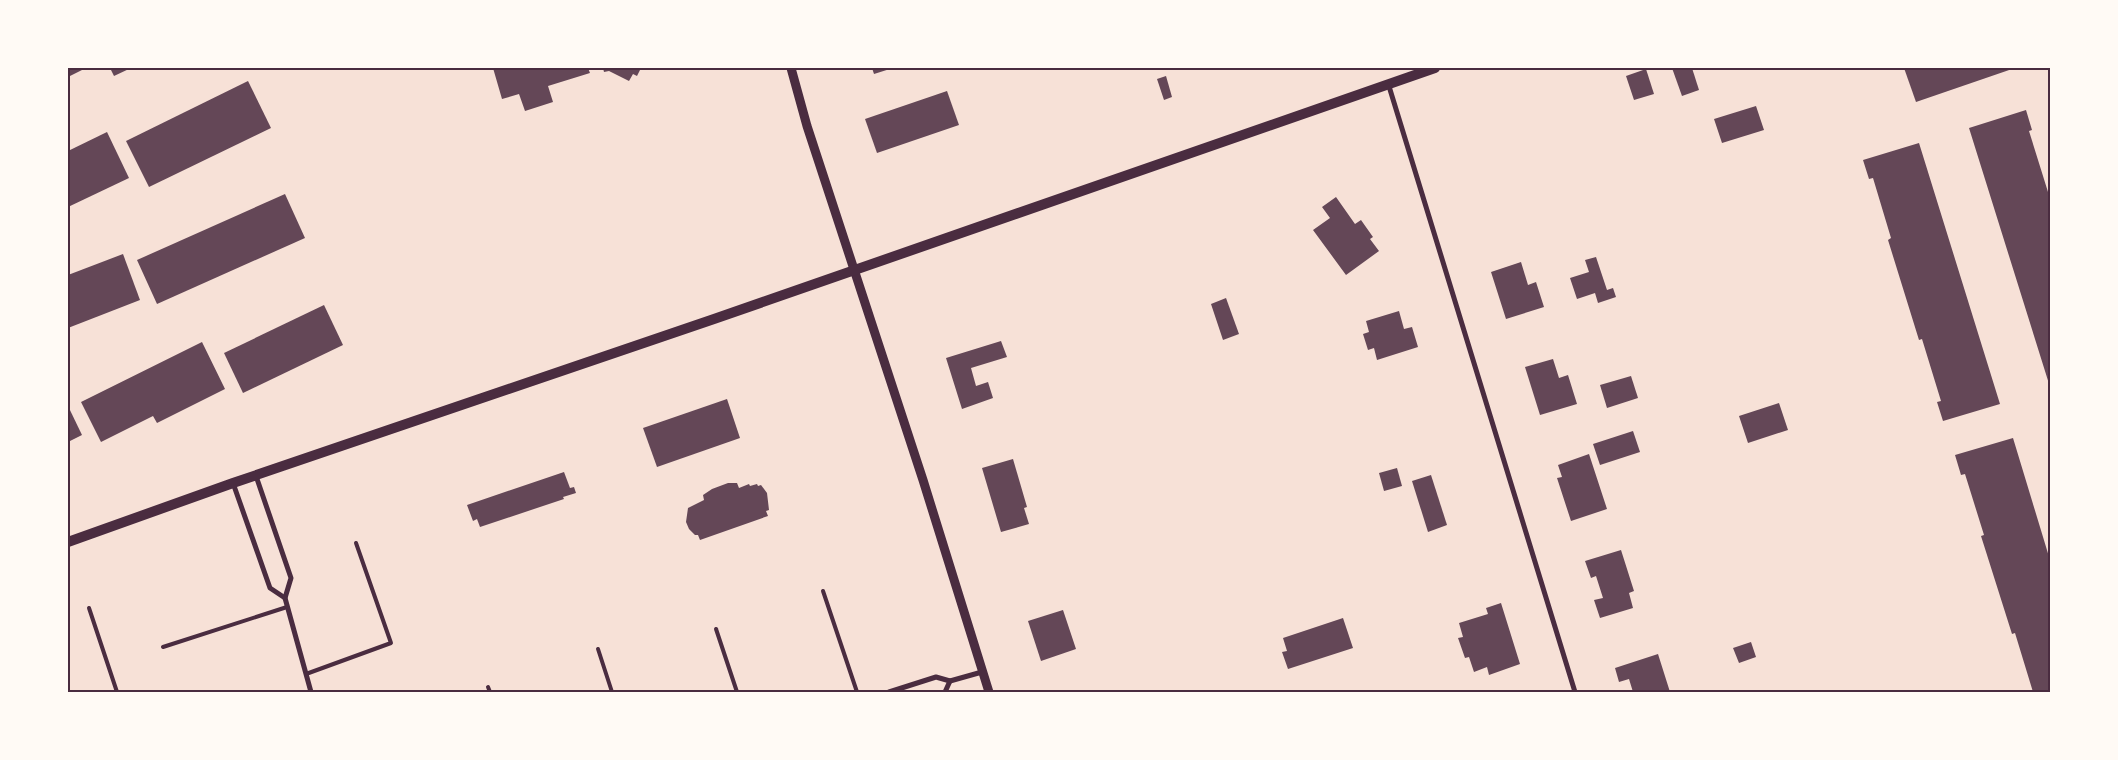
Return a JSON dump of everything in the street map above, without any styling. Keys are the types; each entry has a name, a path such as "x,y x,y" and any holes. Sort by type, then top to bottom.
{"main road":[{"path":"68,542 256,475 855,270 1435,68"}],"street":[{"path":"791,68 807,126 923,480 989,692"},
{"path":"1388,83 1575,692"},
{"path":"256,475 291,578 285,598 311,692"},
{"path":"233,483 270,588 285,598"},
{"path":"889,692 936,677 950,682 982,672"},
{"path":"945,692 950,682"}],"lane":[{"path":"306,674 391,643 356,543"},
{"path":"823,591 857,692"},
{"path":"163,647 288,607"},
{"path":"89,608 117,692"},
{"path":"716,629 737,692"},
{"path":"598,649 612,692"},
{"path":"488,687 490,692"}],"building":[{"path":"68,68 86,68 68,77"},
{"path":"110,68 131,68 114,76"},
{"path":"493,68 588,68 590,73 548,86 553,102 525,111 519,94 502,99"},
{"path":"603,68 641,68 637,76 633,74 629,81 609,71 604,72"},
{"path":"872,68 893,68 874,74"},
{"path":"1672,68 1692,68 1699,90 1682,96"},
{"path":"1904,68 2015,68 1916,102"},
{"path":"1646,69 1654,94 1634,100 1626,76"},
{"path":"1166,76 1172,97 1164,100 1157,79"},
{"path":"248,81 271,128 149,187 126,141"},
{"path":"947,91 959,125 877,153 865,119"},
{"path":"1756,106 1764,130 1722,143 1714,119"},
{"path":"2026,110 2032,130 2029,131 2048,192 2050,191 2050,387 1969,128"},
{"path":"107,132 129,178 68,207 68,151"},
{"path":"1919,143 2000,404 1943,421 1937,402 1941,401 1922,339 1919,340 1888,240 1891,238 1873,178 1869,179 1863,160"},
{"path":"285,194 305,238 157,304 137,260"},
{"path":"1336,197 1355,224 1361,220 1373,237 1370,239 1379,251 1346,275 1313,230 1330,218 1322,207"},
{"path":"123,254 140,300 68,328 68,275"},
{"path":"1596,257 1607,290 1613,288 1616,297 1598,303 1595,293 1577,299 1570,278 1589,272 1585,260"},
{"path":"1521,262 1528,285 1536,282 1544,307 1506,319 1491,272"},
{"path":"1226,298 1239,334 1223,340 1211,304"},
{"path":"324,305 343,345 243,393 224,353"},
{"path":"1399,311 1404,329 1412,327 1418,347 1377,360 1374,348 1368,350 1363,334 1369,332 1366,321"},
{"path":"1001,341 1007,357 971,368 976,386 988,382 993,398 962,409 946,358"},
{"path":"202,342 225,389 157,423 153,416 101,442 81,402"},
{"path":"1553,359 1559,378 1568,375 1577,404 1540,415 1525,367"},
{"path":"1631,376 1638,398 1607,408 1600,385"},
{"path":"727,399 740,438 657,467 643,428"},
{"path":"1779,403 1788,430 1748,443 1739,416"},
{"path":"68,406 82,435 68,442"},
{"path":"1633,431 1640,452 1600,465 1593,444"},
{"path":"2013,438 2050,560 2050,692 2033,692 2015,633 2012,634 1981,536 1984,535 1965,474 1961,475 1955,455"},
{"path":"1589,454 1607,509 1571,521 1557,478 1562,477 1558,465"},
{"path":"1013,459 1027,507 1024,508 1029,524 1001,532 982,468"},
{"path":"1397,468 1402,486 1384,491 1379,473"},
{"path":"564,472 570,488 574,487 576,493 563,497 564,499 480,527 477,519 473,521 467,505"},
{"path":"1431,475 1447,525 1428,532 1412,481"},
{"path":"728,483 737,483 739,488 749,484 750,486 761,485 767,493 769,510 766,511 768,516 700,540 698,535 695,535 689,529 686,522 688,508 704,500 703,495 712,489"},
{"path":"1621,550 1634,591 1629,593 1633,608 1600,618 1594,600 1603,598 1596,576 1591,578 1585,561"},
{"path":"1501,603 1520,664 1489,675 1487,667 1474,672 1469,657 1465,658 1458,638 1463,637 1459,623 1488,614 1486,608"},
{"path":"1063,610 1076,649 1041,661 1028,621"},
{"path":"1343,618 1353,648 1288,669 1282,652 1287,651 1283,638"},
{"path":"1751,642 1756,657 1739,663 1733,648"},
{"path":"1658,654 1670,692 1633,692 1629,679 1619,682 1615,668"}]}
